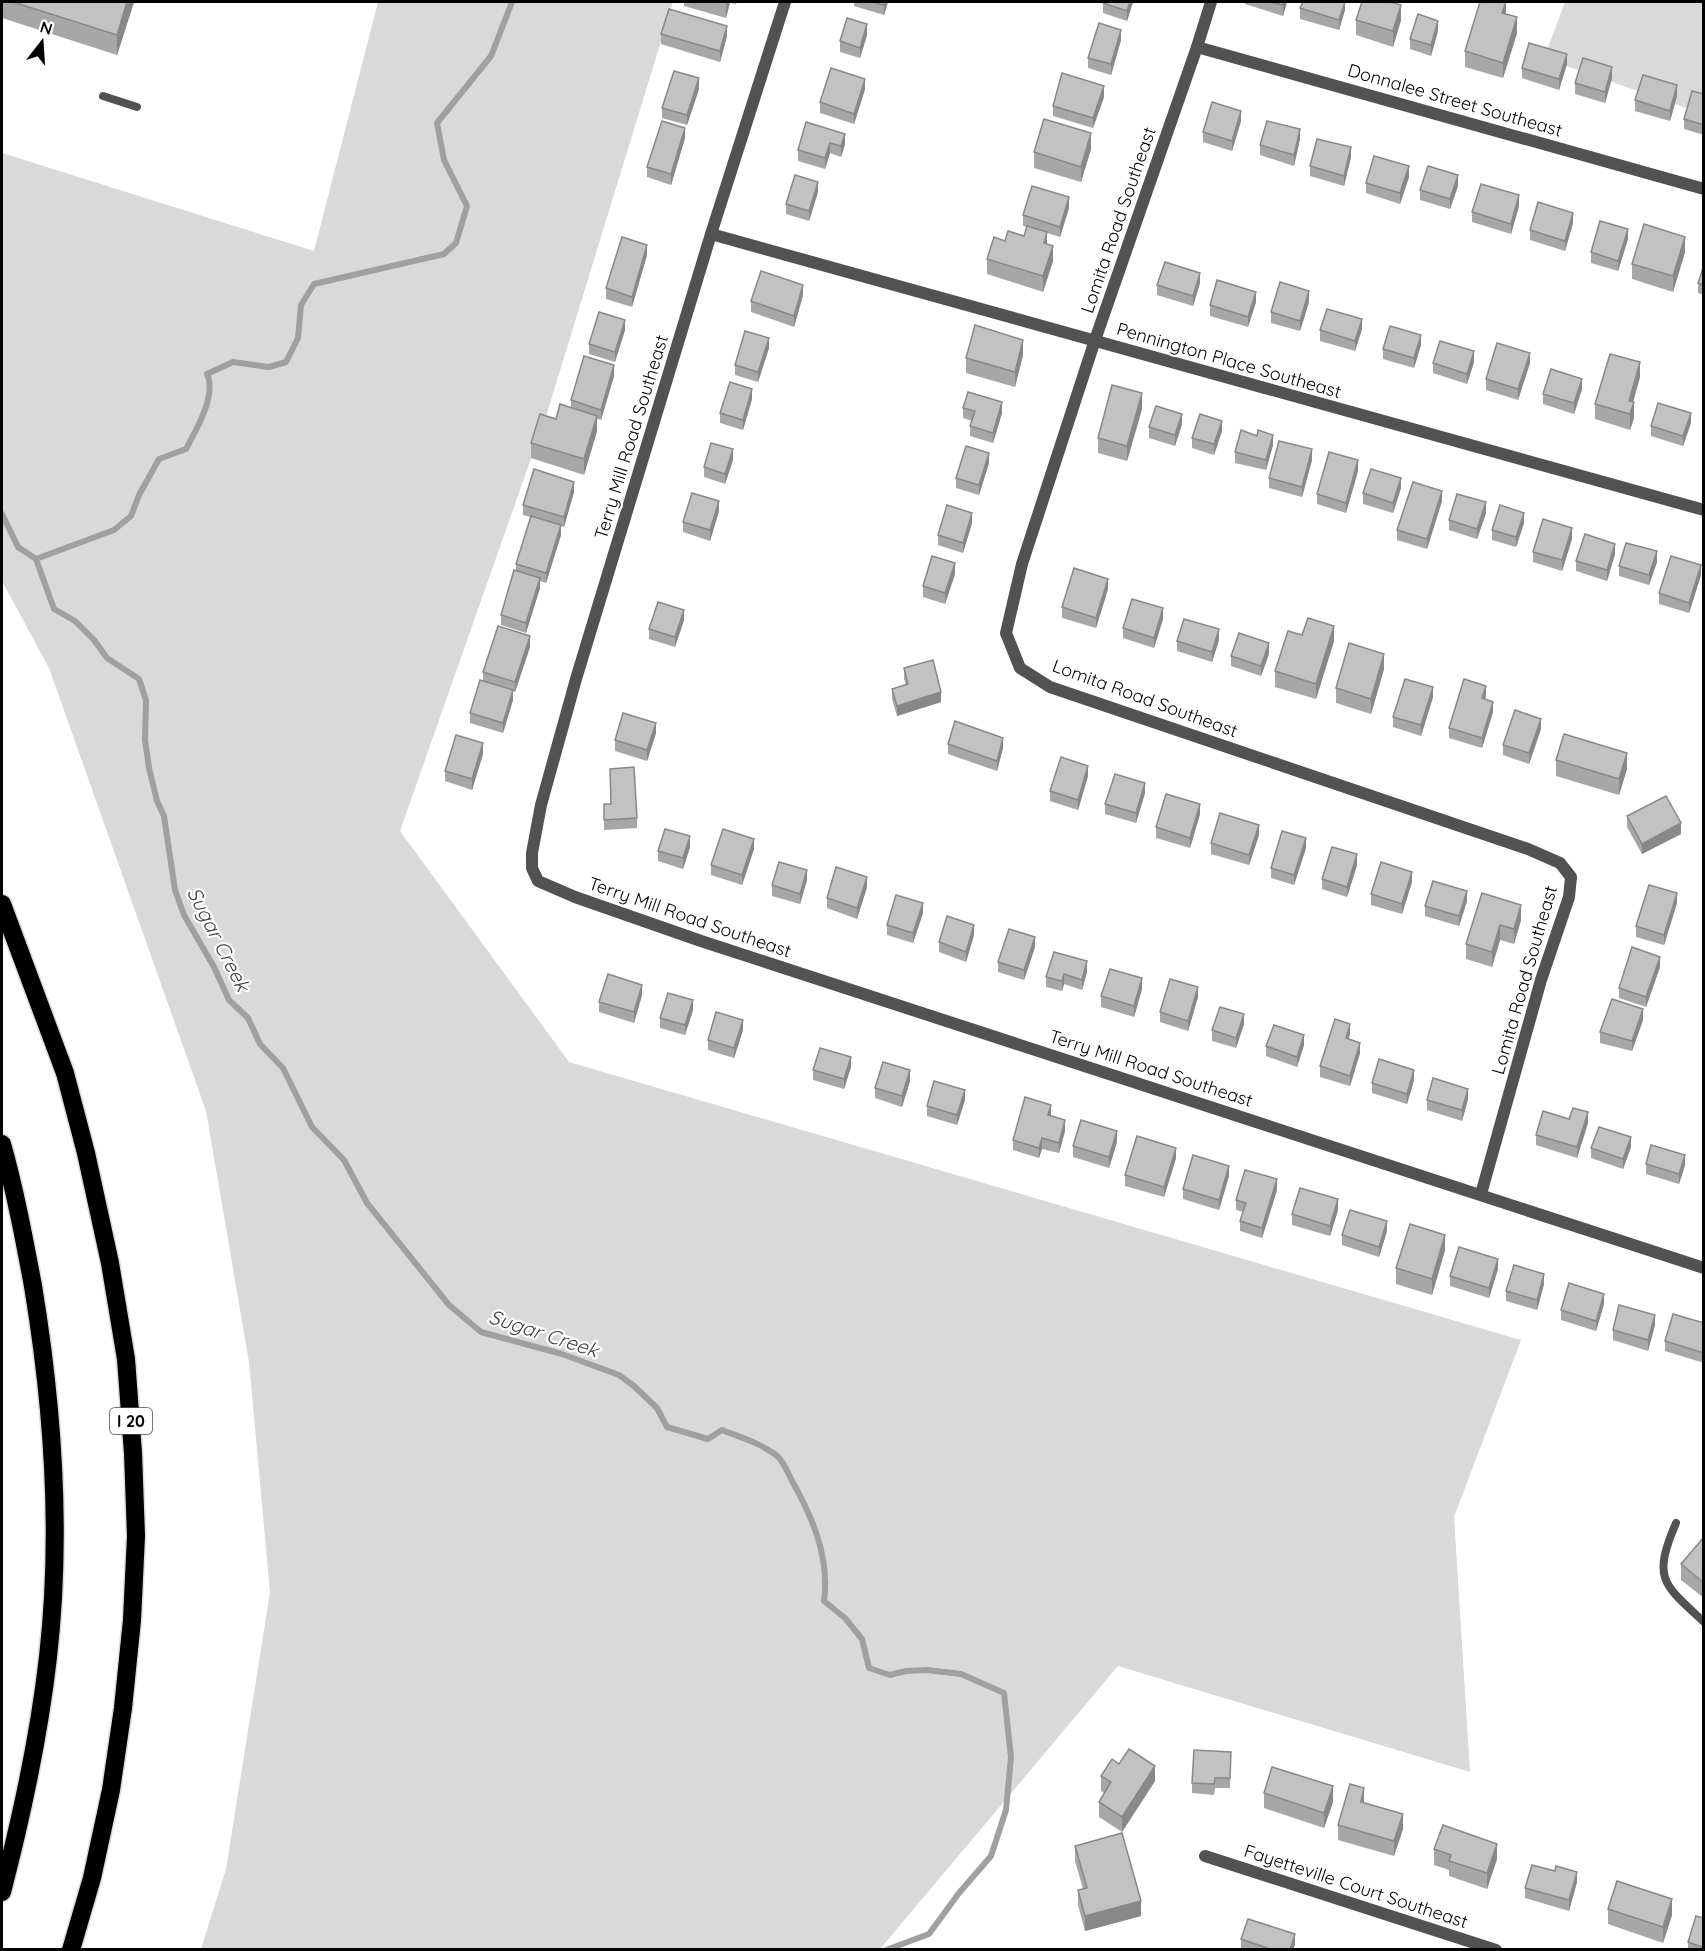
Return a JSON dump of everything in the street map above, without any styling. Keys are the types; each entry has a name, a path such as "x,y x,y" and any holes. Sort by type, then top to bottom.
{"highway":[{"name":"I 20","path":"2,904 65,1073 86,1153 110,1263 126,1359 132,1441 136,1536 132,1620 123,1708 111,1790 92,1878 71,1950"},
{"path":"2,1144 23,1232 39,1322 50,1418 54,1486 53,1574 48,1654 39,1726 21,1819 2,1892"}],"street":[{"name":"Terry Mill Road Southeast","path":"785,2 711,234 576,679 541,805 532,853 532,868 538,881 575,897 701,941 1704,1268"},
{"name":"Lomita Road Southeast","path":"1211,2 1095,340 1022,564 1006,633 1020,668 1050,687 1528,849 1560,863 1571,877 1569,897 1541,980 1481,1194"},
{"name":"Donnalee Street Southeast","path":"1197,47 1704,189"},
{"name":"Pennington Place Southeast","path":"711,234 1413,431 1704,510"},
{"name":"Fayetteville Court Southeast","path":"1205,1856 1497,1950"}],"lane":[{"path":"103,96 137,107"},
{"path":"1676,1523 1667,1545 1663,1568 1669,1589 1704,1622"}],"shaded area":[{"path":"378,2 673,2 547,413 400,831 569,1062 1521,1340 1454,1517 1470,1772 1118,1666 880,1949 201,1949 226,1869 270,1592 249,1362 206,1111 49,668 2,581 2,153 314,251"},
{"path":"1565,2 1703,2 1703,114 1544,58"}],"building":[{"path":"13,2 127,2 117,35"},
{"path":"1103,2 1130,2 1127,11"},
{"path":"1303,2 1345,2 1339,20 1300,8"},
{"path":"1362,2 1391,2 1401,5 1393,31 1356,20"},
{"path":"1480,2 1506,2 1502,13 1517,17 1503,63 1465,51"},
{"path":"669,9 727,26 720,51 661,34"},
{"path":"1418,14 1438,21 1431,45 1410,39"},
{"path":"847,18 867,24 860,48 840,41"},
{"path":"1099,23 1121,30 1111,64 1088,58"},
{"path":"1529,43 1567,54 1559,79 1522,68"},
{"path":"1583,58 1612,67 1605,92 1575,83"},
{"path":"831,68 865,79 854,114 820,102"},
{"path":"674,71 699,78 687,115 662,108"},
{"path":"1062,73 1104,86 1093,118 1053,106"},
{"path":"1643,75 1677,85 1670,111 1635,100"},
{"path":"1692,91 1704,94 1704,125 1684,119"},
{"path":"1212,102 1241,111 1232,141 1203,132"},
{"path":"1044,119 1091,133 1081,167 1034,152"},
{"path":"662,121 685,128 671,174 647,167"},
{"path":"1267,121 1300,129 1294,155 1260,145"},
{"path":"806,122 845,134 841,146 830,143 825,158 798,150"},
{"path":"1317,139 1351,147 1344,176 1310,166"},
{"path":"1374,156 1409,166 1400,193 1366,183"},
{"path":"1428,166 1458,175 1450,199 1420,190"},
{"path":"795,175 818,182 809,211 786,204"},
{"path":"1481,184 1519,195 1511,224 1472,212"},
{"path":"1032,186 1069,197 1060,227 1023,215"},
{"path":"1538,202 1573,213 1565,241 1530,230"},
{"path":"1600,221 1628,229 1618,261 1591,252"},
{"path":"1644,224 1685,237 1673,276 1632,264"},
{"path":"1027,226 1047,232 1044,243 1053,246 1043,276 987,259 994,237 1005,241 1008,231 1024,236"},
{"path":"622,237 647,245 632,297 606,288"},
{"path":"1165,262 1200,273 1193,296 1157,285"},
{"path":"1704,265 1704,285 1698,283"},
{"path":"761,271 803,285 794,316 751,301"},
{"path":"1217,280 1256,292 1248,317 1210,305"},
{"path":"1280,282 1309,291 1300,321 1271,312"},
{"path":"1327,309 1362,319 1355,341 1320,330"},
{"path":"599,312 625,320 615,352 589,344"},
{"path":"975,325 1023,340 1015,372 966,358"},
{"path":"1390,326 1421,335 1414,358 1383,349"},
{"path":"745,331 769,338 758,372 735,365"},
{"path":"1440,341 1474,351 1467,374 1433,363"},
{"path":"1497,343 1530,353 1518,389 1486,379"},
{"path":"1610,354 1640,362 1629,401 1634,402 1630,414 1595,404"},
{"path":"584,356 614,365 601,410 571,400"},
{"path":"1551,369 1582,379 1574,403 1543,394"},
{"path":"730,382 752,389 743,420 720,413"},
{"path":"1112,385 1142,393 1127,446 1098,438"},
{"path":"968,392 1002,402 993,433 970,426 975,411 963,408"},
{"path":"1658,403 1691,413 1683,436 1651,426"},
{"path":"560,404 597,416 584,459 531,443 540,414 556,419"},
{"path":"1156,406 1182,414 1175,435 1149,427"},
{"path":"1200,414 1222,421 1214,444 1192,438"},
{"path":"1241,430 1257,436 1258,430 1273,435 1266,460 1235,452"},
{"path":"1279,441 1312,449 1302,487 1269,478"},
{"path":"711,443 733,449 725,474 704,467"},
{"path":"966,446 989,453 979,485 956,478"},
{"path":"1329,452 1358,460 1346,503 1317,494"},
{"path":"534,469 574,482 564,517 523,505"},
{"path":"1371,469 1401,478 1393,503 1363,493"},
{"path":"1413,482 1442,491 1427,539 1397,530"},
{"path":"692,493 719,501 710,530 683,522"},
{"path":"1457,494 1486,502 1477,529 1449,520"},
{"path":"947,505 972,513 963,543 938,535"},
{"path":"1500,505 1524,513 1516,537 1492,530"},
{"path":"531,516 561,525 546,573 516,564"},
{"path":"1543,519 1572,528 1562,560 1533,552"},
{"path":"1585,534 1615,544 1607,570 1576,561"},
{"path":"1626,543 1657,551 1649,575 1619,566"},
{"path":"932,556 955,563 945,593 923,586"},
{"path":"1671,556 1701,565 1689,603 1659,593"},
{"path":"1074,568 1108,579 1096,618 1062,607"},
{"path":"514,570 540,578 526,623 501,615"},
{"path":"1132,599 1163,608 1154,638 1123,628"},
{"path":"658,602 684,610 675,637 649,629"},
{"path":"1308,618 1334,626 1316,684 1275,671 1288,631 1302,635"},
{"path":"1184,619 1219,629 1212,652 1177,641"},
{"path":"498,626 530,636 515,682 483,672"},
{"path":"1239,633 1269,643 1261,666 1231,656"},
{"path":"1349,643 1384,654 1371,699 1336,688"},
{"path":"933,660 941,692 897,706 892,689 908,684 904,668"},
{"path":"1405,679 1433,687 1421,725 1393,717"},
{"path":"1464,679 1486,686 1482,698 1493,702 1482,738 1449,728"},
{"path":"480,680 513,690 503,723 470,713"},
{"path":"1515,710 1541,719 1529,753 1503,745"},
{"path":"623,713 656,723 647,750 615,740"},
{"path":"955,721 1003,738 997,761 948,744"},
{"path":"1564,734 1627,753 1619,779 1556,760"},
{"path":"456,735 483,743 472,779 445,771"},
{"path":"1061,757 1088,766 1078,800 1050,791"},
{"path":"634,767 637,818 604,820 604,804 611,804 610,769"},
{"path":"1115,774 1145,783 1136,813 1105,804"},
{"path":"1166,794 1200,804 1190,838 1156,827"},
{"path":"1666,796 1681,823 1642,844 1627,816"},
{"path":"1220,813 1259,825 1249,855 1211,843"},
{"path":"665,829 690,836 683,858 658,851"},
{"path":"723,829 754,839 742,875 711,865"},
{"path":"1282,831 1306,838 1294,875 1271,868"},
{"path":"1332,847 1357,854 1347,887 1322,879"},
{"path":"779,862 807,870 800,894 772,885"},
{"path":"1381,862 1412,872 1402,904 1371,894"},
{"path":"836,867 867,877 857,908 827,898"},
{"path":"1433,881 1467,891 1459,916 1425,906"},
{"path":"1649,885 1677,893 1664,935 1636,926"},
{"path":"1482,893 1521,905 1514,929 1500,925 1492,952 1466,944"},
{"path":"896,895 923,903 913,933 887,925"},
{"path":"947,916 974,925 966,952 939,942"},
{"path":"1009,929 1035,937 1024,970 998,962"},
{"path":"1632,947 1660,957 1646,997 1619,988"},
{"path":"1054,952 1087,961 1082,980 1064,974 1062,981 1046,977"},
{"path":"1110,969 1142,978 1134,1006 1101,996"},
{"path":"608,974 642,985 634,1012 599,1002"},
{"path":"1170,979 1198,987 1188,1021 1160,1012"},
{"path":"668,993 693,1000 685,1025 660,1018"},
{"path":"1612,999 1643,1009 1632,1041 1600,1032"},
{"path":"1220,1007 1244,1014 1236,1038 1212,1030"},
{"path":"716,1012 743,1020 734,1048 708,1040"},
{"path":"1335,1019 1350,1024 1346,1038 1360,1043 1350,1076 1320,1066"},
{"path":"1274,1025 1304,1035 1297,1057 1266,1046"},
{"path":"820,1048 851,1057 844,1079 813,1070"},
{"path":"1379,1059 1414,1070 1407,1094 1372,1083"},
{"path":"883,1062 910,1070 902,1096 875,1088"},
{"path":"1433,1078 1468,1089 1462,1110 1427,1100"},
{"path":"934,1081 965,1090 957,1115 927,1106"},
{"path":"1025,1097 1051,1105 1048,1115 1065,1120 1059,1143 1042,1138 1039,1148 1013,1140"},
{"path":"1573,1108 1588,1112 1577,1147 1536,1135 1543,1111 1569,1119"},
{"path":"1081,1120 1117,1131 1109,1157 1073,1146"},
{"path":"1599,1127 1631,1137 1623,1159 1591,1148"},
{"path":"1137,1136 1176,1148 1164,1187 1125,1175"},
{"path":"1651,1145 1685,1155 1679,1174 1646,1164"},
{"path":"1193,1155 1229,1166 1219,1200 1183,1189"},
{"path":"1245,1170 1277,1179 1262,1228 1240,1221 1246,1203 1236,1200"},
{"path":"1300,1188 1338,1199 1330,1226 1292,1214"},
{"path":"1350,1210 1387,1221 1379,1247 1342,1235"},
{"path":"1410,1224 1445,1235 1432,1279 1396,1268"},
{"path":"1459,1247 1498,1259 1489,1288 1450,1276"},
{"path":"1514,1265 1544,1274 1537,1300 1506,1291"},
{"path":"1569,1283 1604,1294 1596,1321 1561,1310"},
{"path":"1619,1305 1655,1315 1648,1340 1613,1330"},
{"path":"1673,1314 1704,1323 1704,1353 1665,1341"},
{"path":"1704,1537 1704,1583 1681,1564"},
{"path":"1129,1749 1155,1766 1122,1817 1099,1802 1111,1782 1101,1776 1112,1759 1119,1764"},
{"path":"1194,1750 1231,1752 1230,1778 1215,1778 1214,1784 1192,1783"},
{"path":"1272,1767 1333,1786 1324,1813 1264,1793"},
{"path":"1350,1784 1364,1788 1361,1802 1403,1814 1394,1841 1338,1825"},
{"path":"1443,1825 1497,1844 1487,1873 1449,1861 1451,1855 1434,1849"},
{"path":"1122,1833 1141,1901 1085,1916 1078,1890 1087,1888 1075,1846"},
{"path":"1532,1865 1555,1871 1556,1866 1577,1872 1569,1900 1525,1888"},
{"path":"1617,1881 1672,1899 1663,1927 1608,1909"},
{"path":"1696,1916 1704,1918 1704,1950 1688,1942"},
{"path":"1248,1919 1295,1934 1290,1950 1273,1950 1241,1939"}],"waterway":[{"path":"36,559 114,530 131,516 139,495 159,459 186,449 207,402 209,392 207,374 233,362 269,367 286,362 298,338 301,305 314,284 444,254 456,243 467,206 444,160 437,123 491,56 512,2"},
{"name":"Sugar Creek","path":"2,514 18,547 36,559 54,609 75,621 94,640 107,658 139,679 146,700 145,740 149,768 157,801 164,816 175,890 184,915 214,967 229,1000 248,1018 260,1044 283,1068 312,1127 344,1160 367,1203 449,1305 481,1332 562,1354 619,1375 657,1408 667,1427 708,1439 722,1430 757,1444 776,1455 783,1463 799,1493 818,1537 824,1569 824,1601 845,1618 862,1639 869,1668 890,1675 906,1671 927,1670 961,1674 1004,1693 1011,1757 1006,1810 991,1856 959,1893 929,1934 886,1950"}]}
